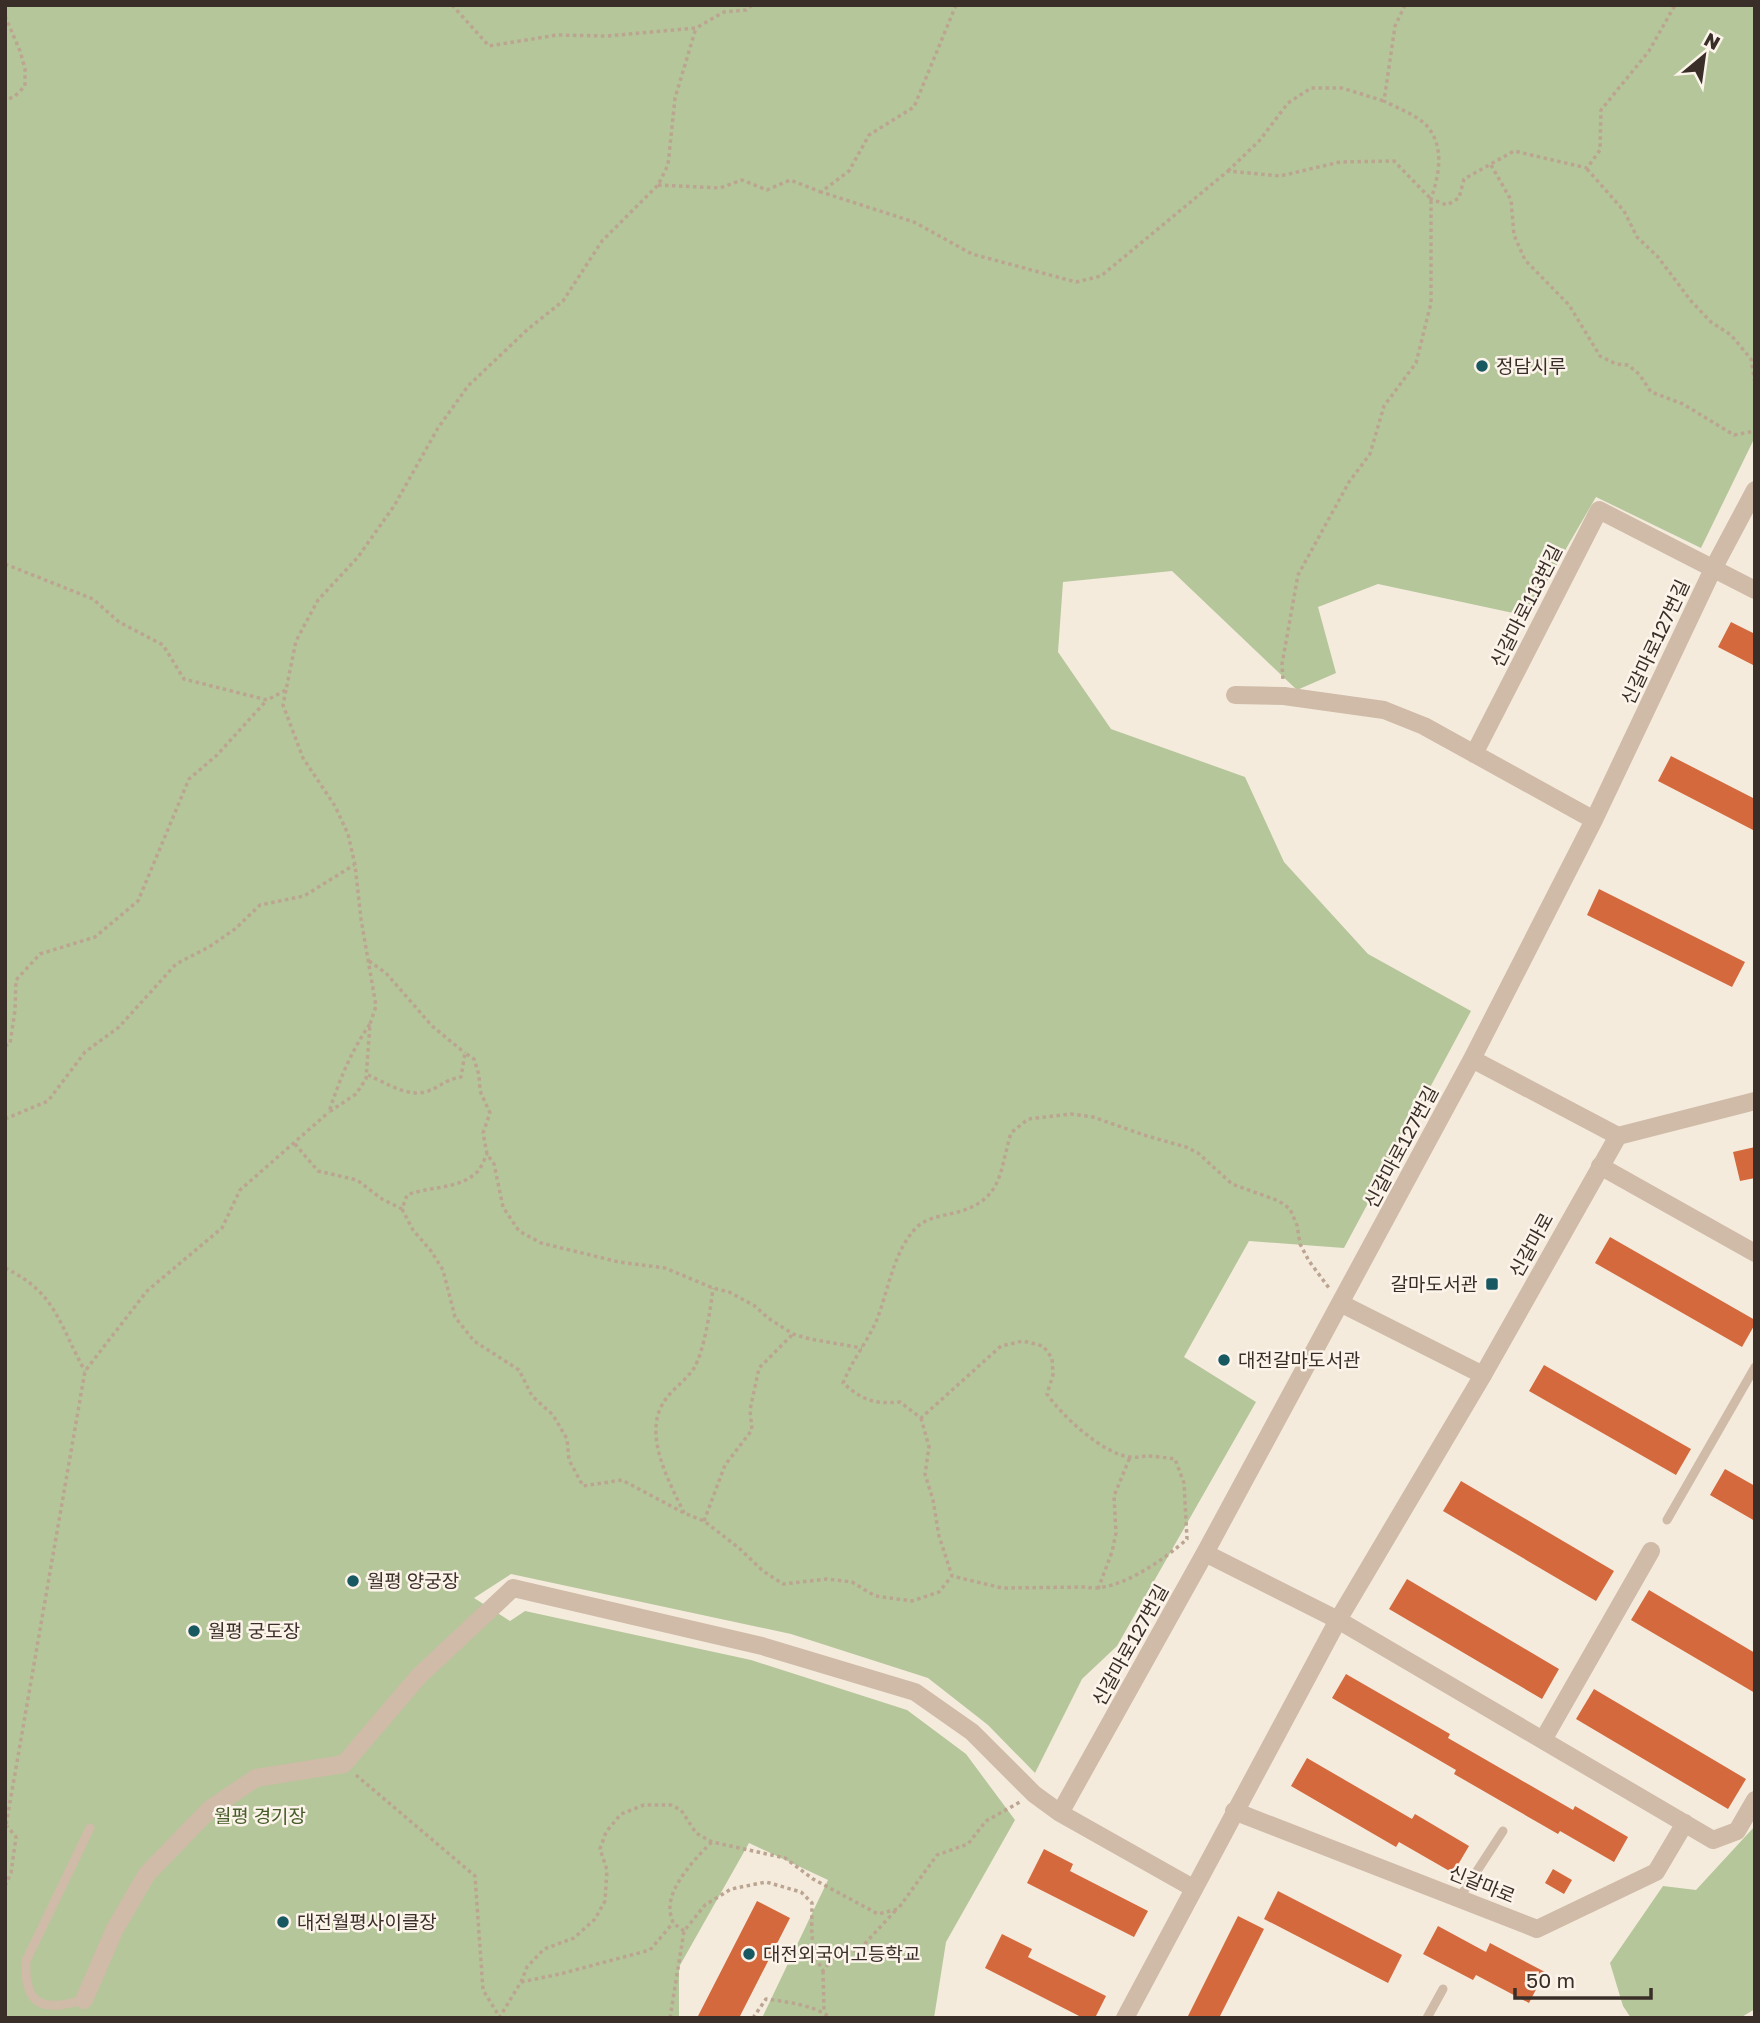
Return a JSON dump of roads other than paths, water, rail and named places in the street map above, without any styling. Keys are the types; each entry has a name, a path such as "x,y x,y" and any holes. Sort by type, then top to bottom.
{"street":[{"name":"신갈마로127번길","path":"1060,1813 1205,1553 1472,1059 1594,820 1713,569 1755,490"},
{"name":"신갈마로113번길","path":"1474,754 1599,510 1755,590"},
{"path":"1235,695 1284,696 1384,710 1424,726 1594,820"},
{"path":"1472,1059 1618,1136 1755,1101"},
{"name":"신갈마로","path":"1125,2018 1338,1620 1483,1375 1618,1136"},
{"path":"1600,1166 1755,1252"},
{"path":"1340,1303 1483,1375"},
{"path":"1543,1740 1651,1551"},
{"path":"1205,1553 1338,1620 1713,1840 1737,1831 1755,1800"},
{"path":"84,2000 115,1929 147,1874 210,1809 256,1778 344,1764 419,1676 513,1588 762,1646 915,1692 972,1732 1034,1794 1060,1813 1194,1888"},
{"name":"신갈마로","path":"1234,1811 1537,1929 1656,1872 1685,1823"}],"lane":[{"path":"1667,1520 1755,1367"},
{"path":"84,2000 67,2005 42,2005 32,1997 25,1982 25,1972 26,1961 90,1828"},
{"path":"1460,1897 1503,1831"},
{"path":"1427,2018 1443,1989"}],"place":[{"name":"정담시루","path":"1482,366"},
{"name":"갈마도서관","path":"1492,1284"},
{"name":"대전갈마도서관","path":"1224,1360"},
{"name":"월평 양궁장","path":"353,1581"},
{"name":"월평 궁도장","path":"194,1631"},
{"name":"대전월평사이클장","path":"283,1922"},
{"name":"대전외국어고등학교","path":"749,1954"}],"park label":[{"name":"월평 경기장","path":"260,1816"}]}
